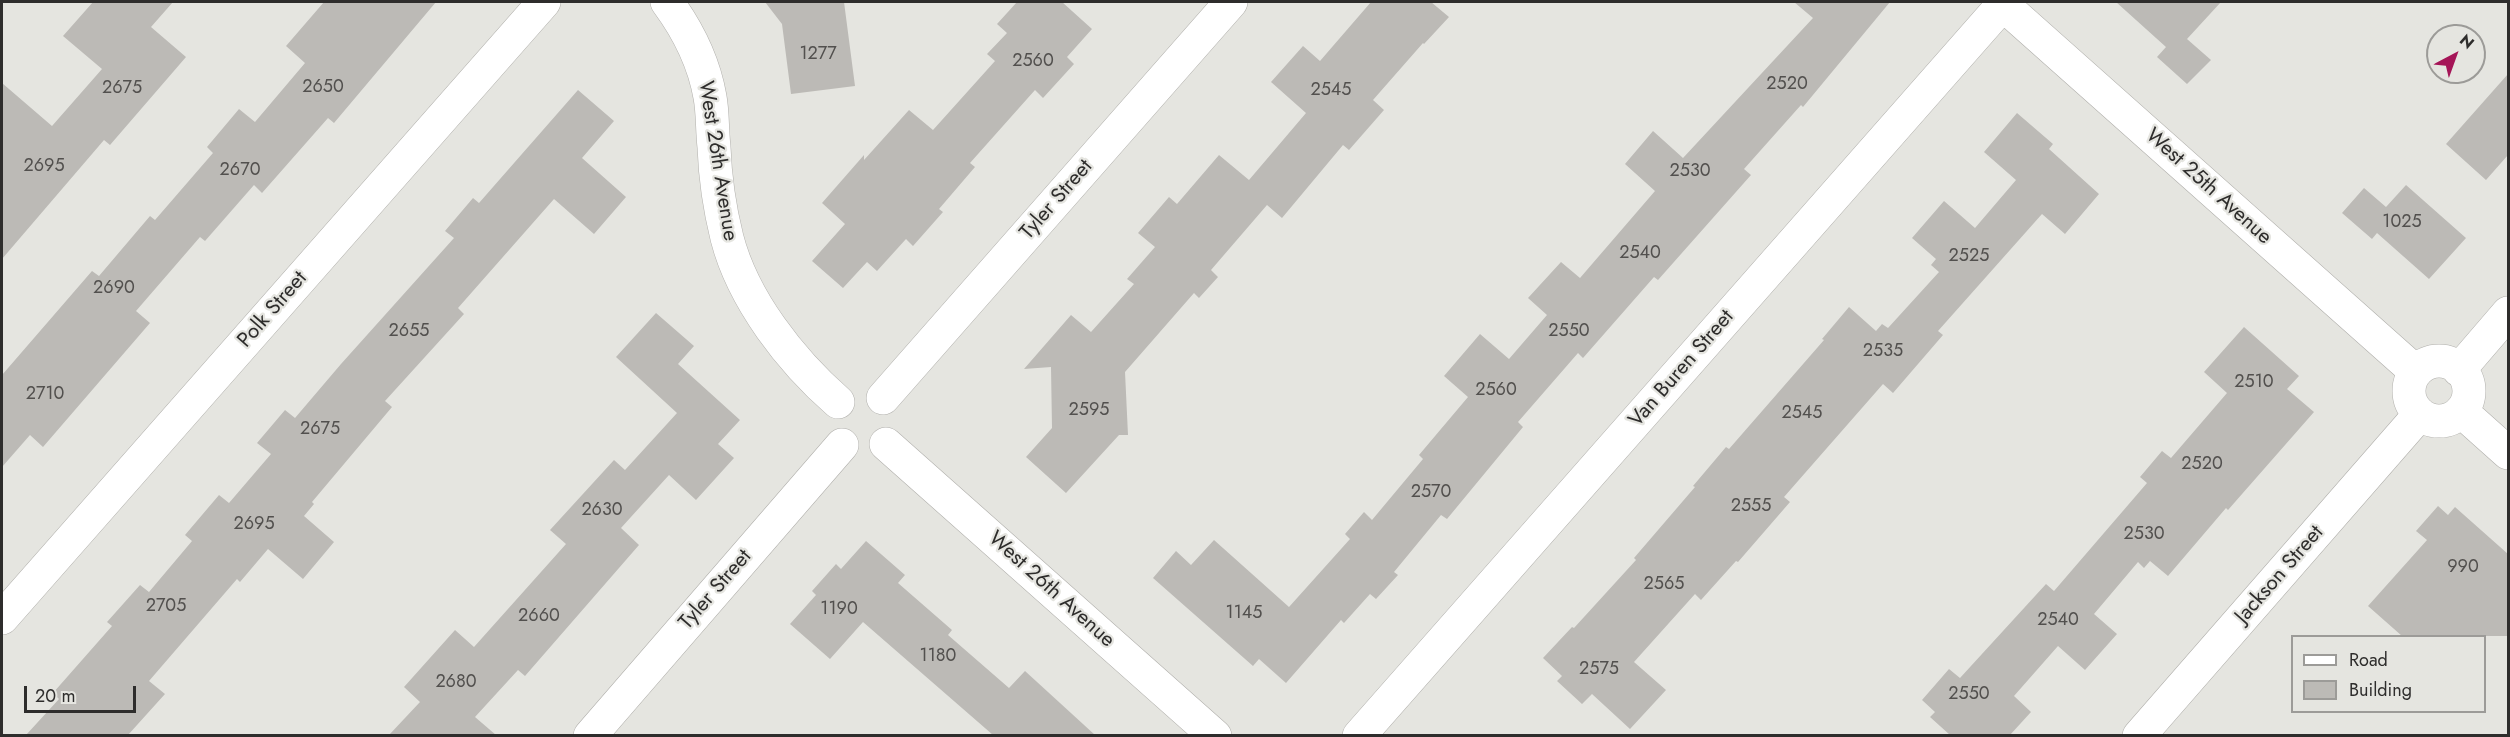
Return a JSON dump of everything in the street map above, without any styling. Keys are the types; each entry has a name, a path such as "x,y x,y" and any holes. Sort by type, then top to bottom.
{"street":[{"name":"Polk Street","path":"2,618 544,2"},
{"name":"West 26th Avenue","path":"667,2 697,53 710,96 714,154 727,238 745,284 772,331 821,387 838,402"},
{"name":"Tyler Street","path":"883,398 1231,2"},
{"name":"West 25th Avenue","path":"2003,2 2416,372"},
{"name":"Van Buren Street","path":"1359,735 2003,2"},
{"path":"2459,370 2508,313"},
{"path":"2435,362 2447,362 2459,370 2466,379 2468,390 2467,401 2461,411 2452,418 2441,421 2430,420 2420,414 2411,403 2409,392 2410,381 2416,372 2425,365 2435,362"},
{"path":"858,391 870,391 883,398 890,405 894,420 893,432 886,444 878,450 864,454 852,452 842,445 832,428 832,417 838,402 847,394 858,391"},
{"path":"2461,411 2508,453"},
{"name":"Jackson Street","path":"2139,735 2420,414"},
{"name":"West 26th Avenue","path":"886,444 1215,735"},
{"name":"Tyler Street","path":"590,735 842,445"}],"building":[{"path":"93,2 173,2 151,27 186,57 110,145 104,140 2,259 2,83 52,126 102,69 63,36"},
{"path":"324,2 436,2 334,123 328,118 262,193 254,185 205,241 200,237 136,311 150,323 43,447 30,435 2,467 2,375 92,271 99,276 150,216 155,220 213,153 207,147 239,109 255,122 305,63 286,46"},
{"path":"765,2 844,2 855,86 791,94 782,24"},
{"path":"1017,2 1062,2 1092,29 1067,57 1074,64 1043,98 1035,90 970,163 975,167 939,209 943,212 913,246 906,239 877,271 867,262 843,288 812,261 845,224 822,203 864,155 864,160 909,110 933,130 995,61 987,54 1007,33 997,24"},
{"path":"1371,2 1431,2 1449,17 1373,100 1384,110 1349,150 1343,145 1282,218 1267,205 1211,270 1218,277 1199,298 1194,293 1125,372 1128,435 1119,435 1066,493 1026,457 1052,428 1051,367 1024,369 1071,315 1091,332 1134,284 1127,279 1155,247 1138,233 1169,197 1177,204 1219,155 1249,180 1306,113 1271,82 1303,46 1320,61"},
{"path":"1794,2 1890,2 1803,107 1801,105 1744,169 1751,175 1658,280 1654,277 1583,358 1578,353 1518,422 1523,427 1447,519 1441,515 1394,572 1398,575 1376,599 1370,594 1344,623 1341,620 1286,683 1259,659 1253,666 1153,578 1176,551 1191,565 1214,540 1289,607 1350,539 1345,534 1364,512 1372,520 1423,459 1419,455 1468,397 1444,376 1480,334 1509,359 1547,315 1528,298 1561,262 1580,278 1655,191 1625,164 1653,131 1683,158 1813,18"},
{"path":"2116,2 2221,2 2187,39 2211,60 2187,84 2157,57 2166,47"},
{"path":"2508,74 2508,155 2486,180 2446,144"},
{"path":"578,90 614,121 582,158 626,197 594,234 554,199 458,308 464,314 385,401 392,407 312,502 314,504 304,516 334,542 303,579 268,549 240,582 237,579 149,681 165,694 128,735 26,735 59,699 53,693 112,626 107,622 140,585 149,592 192,541 185,535 219,495 229,503 271,454 257,443 285,410 295,418 454,238 445,231 473,198 479,203"},
{"path":"2017,113 2053,144 2049,149 2099,194 2065,234 2042,214 1938,331 1943,335 1893,393 1883,384 1784,497 1790,502 1738,562 1736,561 1701,600 1695,594 1634,662 1666,690 1630,729 1592,694 1582,704 1557,681 1562,676 1543,658 1572,627 1574,628 1636,560 1634,558 1695,487 1693,486 1726,447 1729,449 1824,340 1822,339 1849,307 1876,331 1882,324 1888,328 1939,272 1931,265 1936,259 1912,238 1944,201 1975,228 2016,180 1984,152"},
{"path":"2406,185 2466,238 2429,279 2377,233 2372,239 2342,213 2364,188 2386,207"},
{"path":"656,313 694,346 678,364 740,420 718,444 734,458 696,500 669,475 621,528 639,545 525,676 518,670 475,717 496,735 389,735 420,702 404,687 455,630 474,647 566,544 550,530 614,460 625,470 677,413 616,357"},
{"path":"2244,327 2299,376 2287,389 2314,412 2228,510 2226,508 2168,576 2150,561 2144,568 2138,562 2094,614 2117,634 2085,670 2058,646 2014,696 2031,712 2010,735 1950,735 1930,717 1935,712 1922,700 1949,669 1960,678 2046,584 2054,591 2147,483 2140,477 2162,451 2171,458 2227,393 2204,372"},
{"path":"2438,506 2448,515 2455,507 2508,554 2508,636 2401,635 2368,606 2427,540 2416,531"},
{"path":"866,541 905,575 898,583 952,630 948,635 1009,688 1025,671 1095,735 993,735 863,622 830,659 790,624 816,595 812,591 836,564 841,569"}]}
